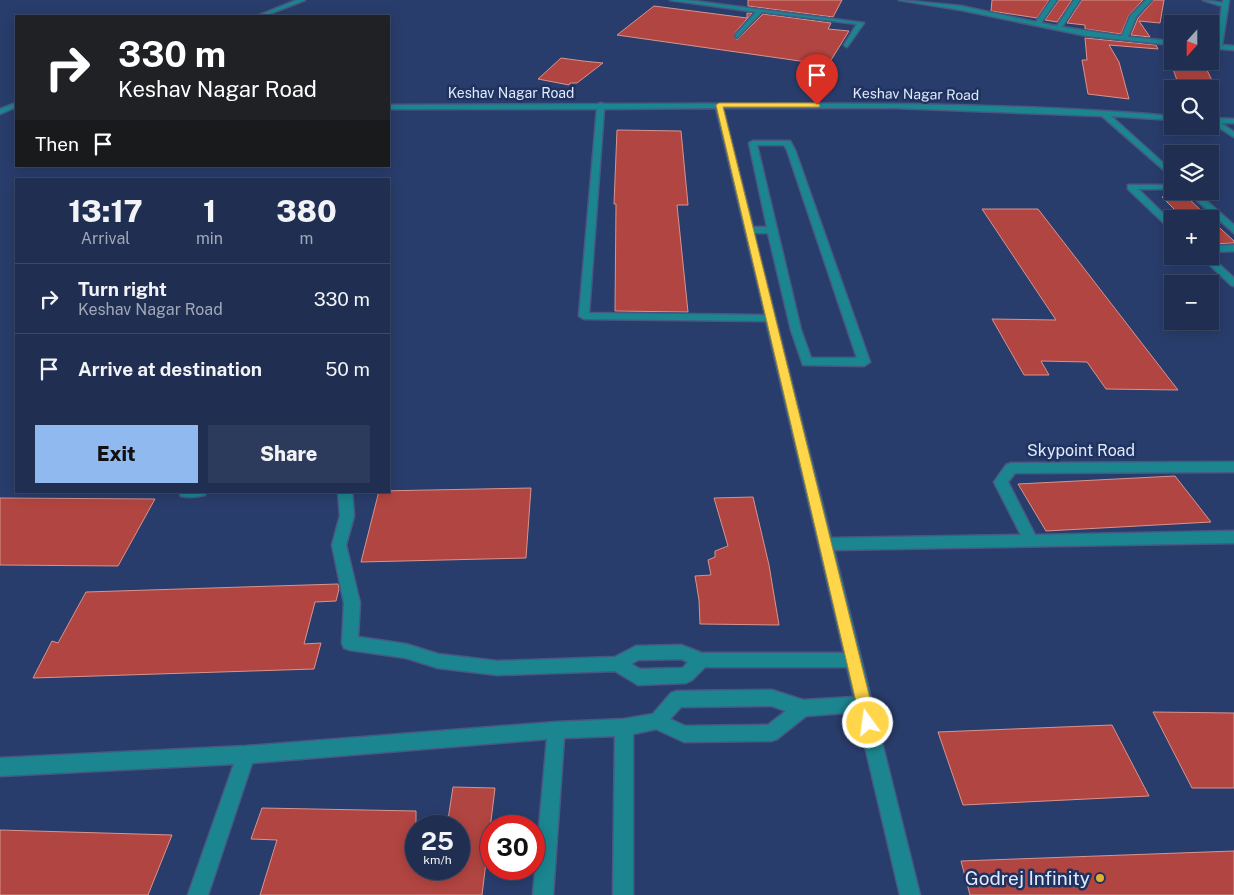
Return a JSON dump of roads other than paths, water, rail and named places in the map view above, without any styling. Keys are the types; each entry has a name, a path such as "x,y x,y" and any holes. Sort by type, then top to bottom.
{"street":[{"path":"263,15 302,0"},
{"path":"673,0 861,23 847,45"},
{"path":"902,0 963,6 1058,29 1087,34 1164,42"},
{"path":"1038,24 1054,0"},
{"path":"1058,29 1076,0"},
{"path":"1124,38 1133,16 1149,0"},
{"path":"1206,0 1226,2 1219,46 1234,48"},
{"path":"737,36 760,11"},
{"path":"0,112 15,105"},
{"path":"602,105 584,316 769,318"},
{"path":"719,105 910,895"},
{"name":"Keshav Nagar Road","path":"390,106 895,106 1164,118"},
{"path":"0,112 15,112"},
{"path":"1104,114 1164,168"},
{"path":"1219,120 1234,121"},
{"path":"1219,125 1234,135"},
{"path":"753,143 787,143 791,150 864,362 807,362 796,330 772,230 753,143"},
{"path":"1164,187 1130,187 1164,219"},
{"path":"1200,200 1234,230"},
{"path":"749,230 772,230"},
{"path":"1219,249 1234,248"},
{"path":"1215,265 1234,283"},
{"name":"Skypoint Road","path":"1031,540 1001,482 1011,468 1234,467"},
{"path":"345,493 347,516 339,545 352,603 350,642 406,651 438,661 496,668 617,664 636,653 681,652 702,660 853,660"},
{"path":"825,544 1234,536"},
{"path":"617,664 638,677 686,675 702,660"},
{"path":"657,721 677,699 772,698 803,708 864,704"},
{"path":"0,767 246,755 556,730 624,727 657,721 684,734 770,733 803,708"},
{"path":"623,895 624,727"},
{"path":"543,895 556,730"},
{"path":"198,895 246,755"}],"place":[{"name":"Godrej Infinity","path":"1100,878"}]}
